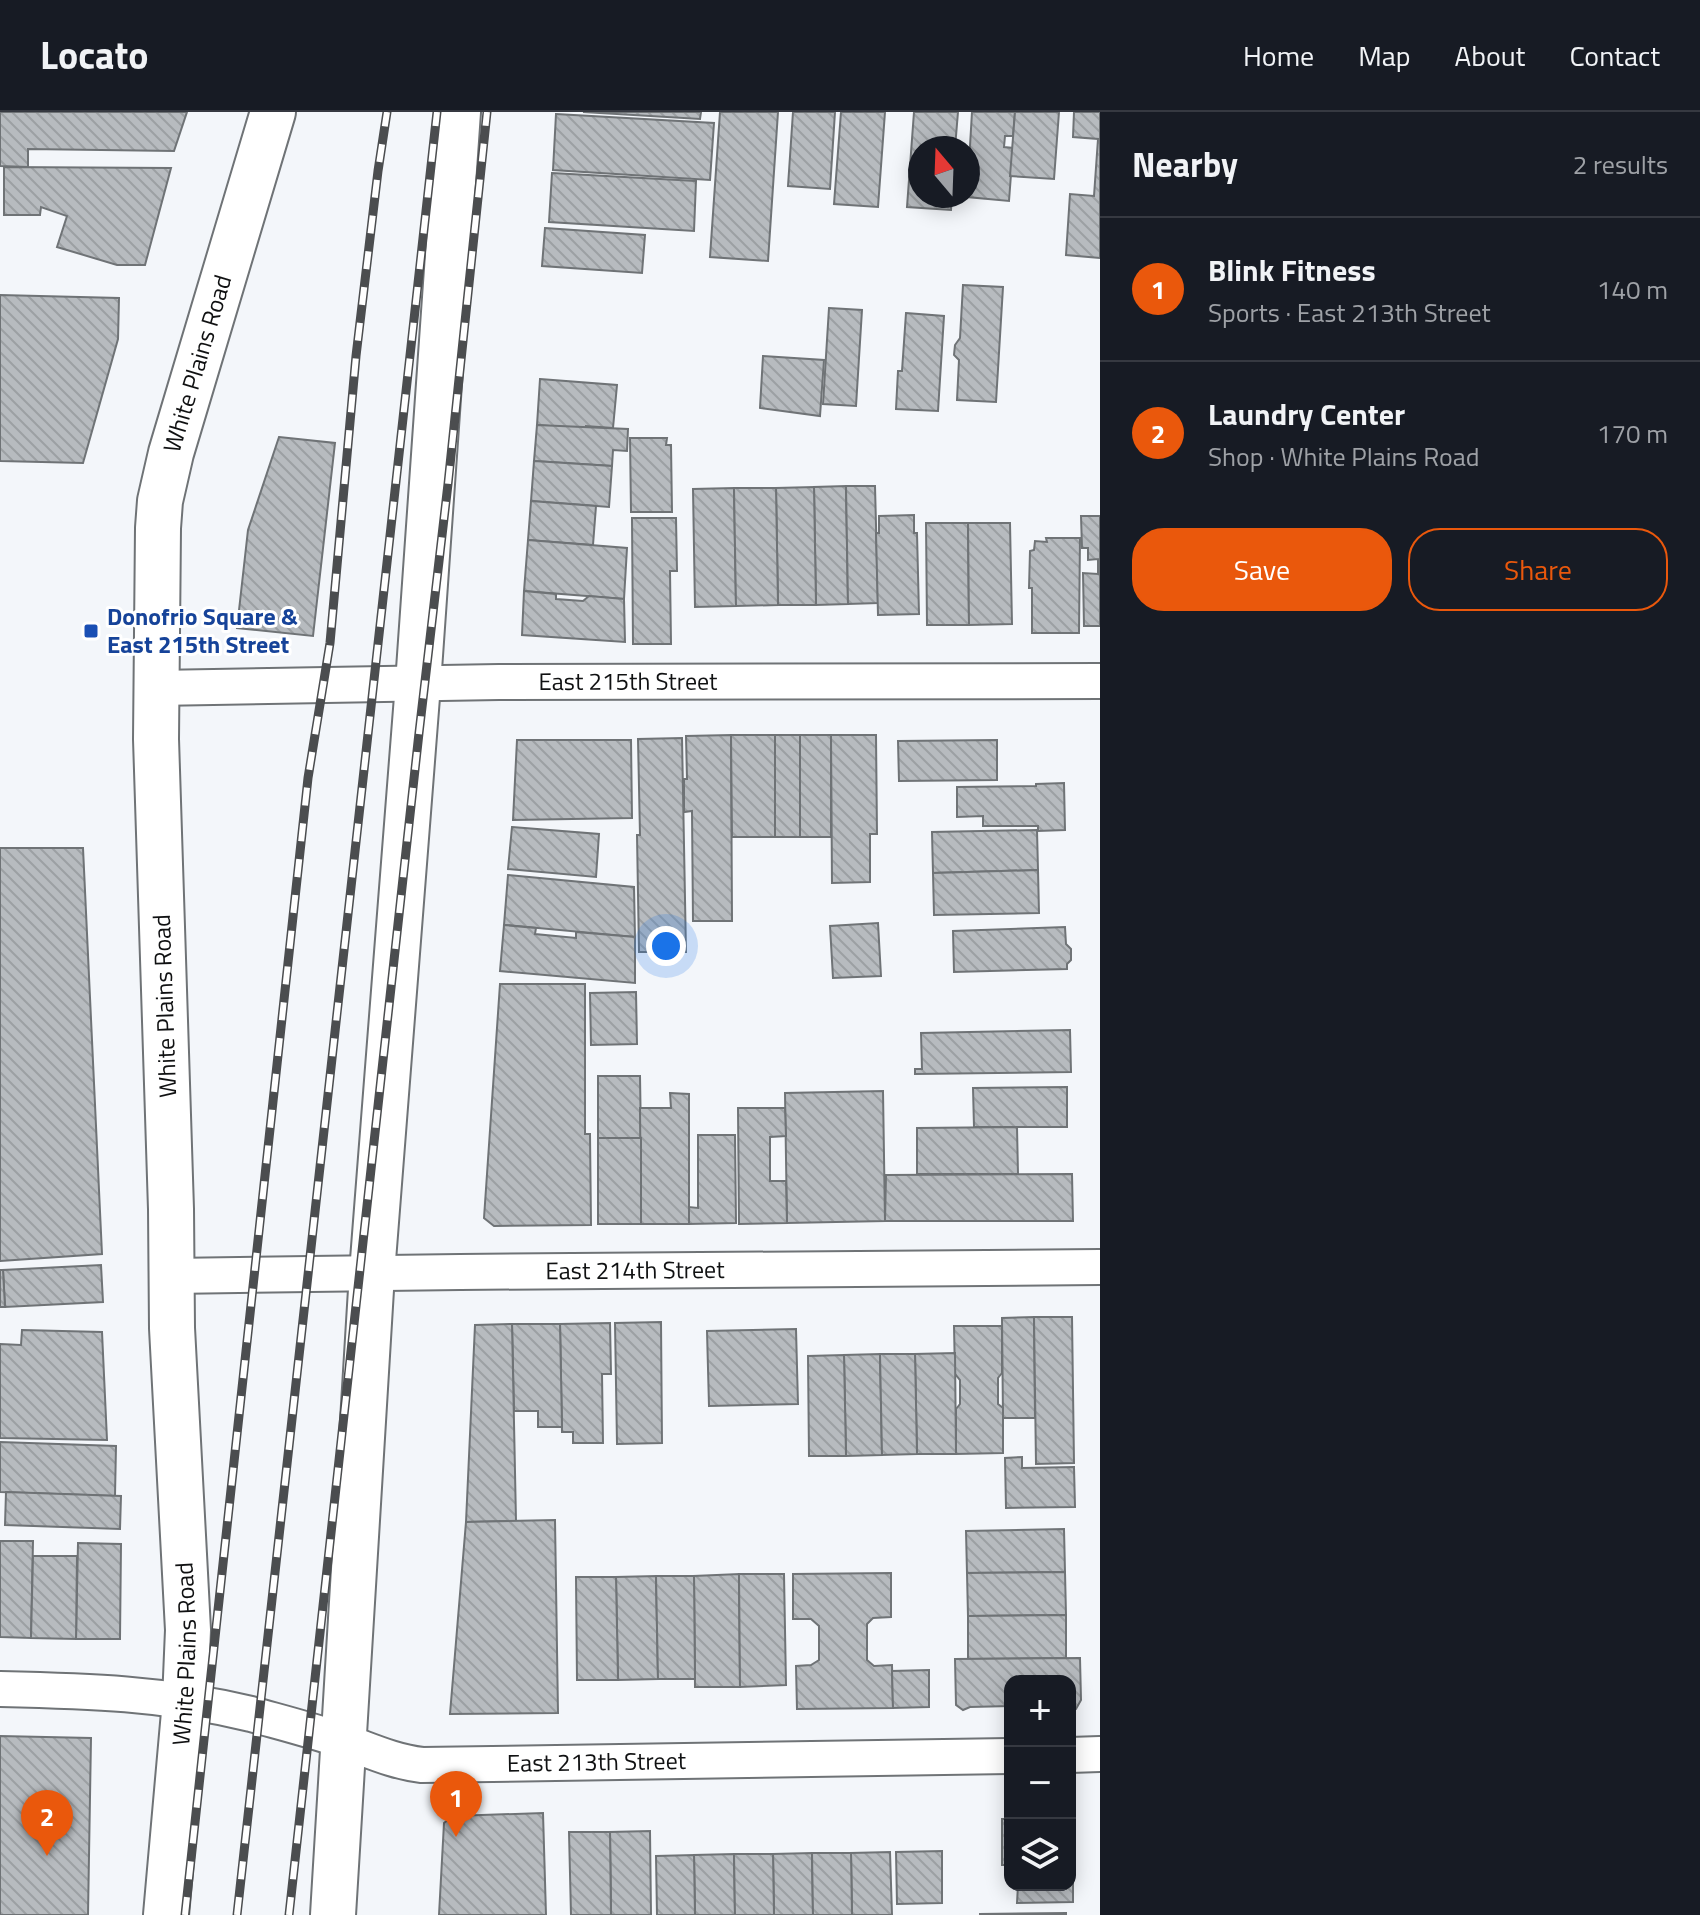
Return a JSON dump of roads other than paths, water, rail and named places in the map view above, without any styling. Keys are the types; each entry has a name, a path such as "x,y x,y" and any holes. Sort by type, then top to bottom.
{"main road":[{"name":"White Plains Road","path":"166,1915 188,1663 172,1328 156,688 156,557 160,501 175,438 273,112"},
{"path":"333,1915 372,1273 458,112"}],"street":[{"name":"East 215th Street","path":"156,688 1100,681"},
{"name":"East 214th Street","path":"171,1276 1100,1267"},
{"name":"East 213th Street","path":"0,1689 98,1691 185,1701 250,1714 408,1763 436,1766 1004,1756"},
{"path":"1076,1755 1100,1754"}],"railway":[{"path":"185,1915 308,778 330,643 356,356 387,112"},
{"path":"237,1915 437,112"},
{"path":"289,1915 487,112"}],"place":[{"name":"Donofrio Square & East 215th Street","path":"91,631"},
{"name":"Blink Fitness","path":"456,1837"},
{"name":"Laundry Center","path":"47,1856"}]}
